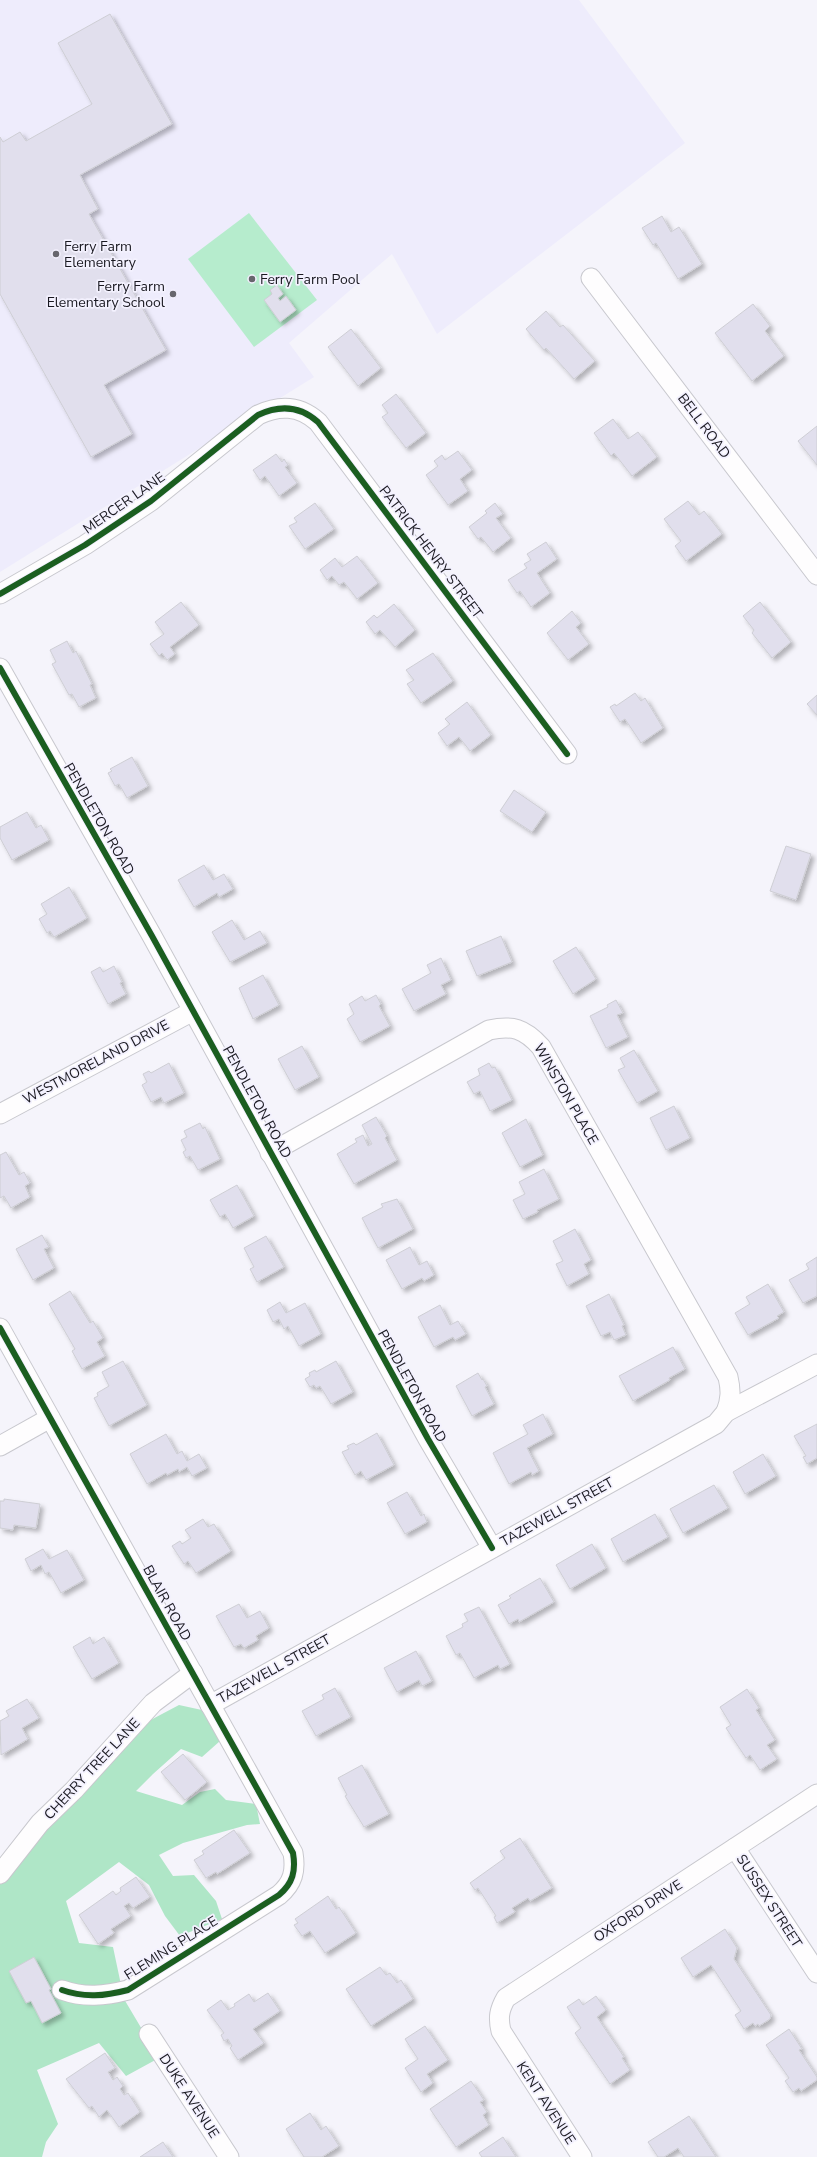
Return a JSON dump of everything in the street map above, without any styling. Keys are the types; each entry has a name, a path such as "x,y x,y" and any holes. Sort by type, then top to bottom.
{"street":[{"name":"BELL ROAD","path":"591,278 817,575"},
{"name":"PATRICK HENRY STREET","path":"253,419 270,409 284,407 298,410 318,422 567,754"},
{"name":"MERCER LANE","path":"0,594 85,545 151,500 253,419"},
{"name":"PENDLETON ROAD","path":"0,668 193,1011 428,1439 492,1548"},
{"name":"WESTMORELAND DRIVE","path":"0,1114 193,1011"},
{"name":"WINSTON PLACE","path":"270,1152 489,1030 504,1027 520,1030 532,1036 541,1047 728,1377 731,1390 730,1402 726,1412"},
{"name":"BLAIR ROAD","path":"0,1328 293,1854 295,1866 293,1878 284,1891"},
{"name":"TAZEWELL STREET","path":"210,1705 716,1424 726,1412 817,1364"},
{"path":"0,1446 50,1418"},
{"name":"CHERRY TREE LANE","path":"0,1874 40,1823 74,1790 153,1703 193,1673"},
{"name":"OXFORD DRIVE","path":"511,2048 501,2031 498,2020 500,2008 506,1998 817,1794"},
{"name":"SUSSEX STREET","path":"735,1848 817,1973"},
{"name":"FLEMING PLACE","path":"62,1990 89,1996 109,1995 128,1990 284,1891"},
{"name":"DUKE AVENUE","path":"149,2034 229,2157"},
{"name":"KENT AVENUE","path":"511,2048 582,2157"}],"shaded area":[{"name":"Ferry Farm Elementary School","path":"0,0 579,0 685,143 437,334 392,254 289,343 314,377 0,572"}],"green space":[{"name":"Ferry Farm Pool","path":"249,213 317,300 254,347 188,259"},
{"path":"179,1705 211,1712 220,1741 202,1757 181,1749 136,1791 182,1805 200,1792 215,1789 226,1800 256,1804 260,1824 247,1825 183,1843 159,1855 173,1876 194,1875 216,1901 222,1919 180,1936 165,1916 149,1885 119,1862 66,1901 79,1943 113,1947 124,1999 159,2058 126,2076 99,2043 37,2070 58,2124 46,2142 42,2157 0,2157 0,1879 145,1723"}],"building":[{"name":"Ferry Farm Elementary","path":"110,14 172,124 80,175 98,209 89,214 166,350 104,385 132,434 91,457 0,294 0,137 3,142 20,132 26,141 92,104 58,43"},
{"path":"662,216 671,232 679,227 702,264 678,279 656,243 653,245 642,228"},
{"path":"277,285 283,294 278,298 280,301 286,296 296,310 280,322 264,300 272,294 270,290"},
{"path":"753,304 770,326 765,331 784,356 752,381 715,333"},
{"path":"546,311 560,327 563,325 595,361 574,379 546,348 544,350 526,329"},
{"path":"351,329 381,368 358,386 328,347"},
{"path":"396,394 426,433 406,448 382,417 388,413 382,405"},
{"path":"613,419 628,439 638,432 657,457 632,476 614,453 611,456 594,433"},
{"path":"817,426 817,465 798,441"},
{"path":"458,451 472,470 460,479 468,491 448,505 426,475 438,466 434,461 442,455 445,460"},
{"path":"276,454 282,462 284,459 288,465 285,467 297,483 279,496 265,476 260,480 253,470"},
{"path":"688,501 699,515 704,511 722,534 686,561 675,546 681,541 664,519"},
{"path":"315,503 334,529 305,549 289,526 297,522 294,518"},
{"path":"495,503 503,514 496,518 511,538 493,552 481,537 478,539 469,527 487,513 485,511"},
{"path":"546,542 557,559 537,573 550,593 531,607 520,591 517,593 508,580 527,568 524,564 531,560 527,554"},
{"path":"357,556 378,583 357,599 344,582 339,585 332,576 327,580 320,570 335,558 342,567"},
{"path":"181,602 199,625 170,647 175,654 167,660 162,653 159,656 150,644 164,634 155,622"},
{"path":"760,602 791,642 772,658 752,633 754,630 743,616"},
{"path":"394,604 415,630 395,647 380,630 375,634 366,622 374,615 377,618"},
{"path":"572,611 581,623 576,627 589,644 568,660 547,633"},
{"path":"67,641 73,653 76,651 92,684 90,685 96,698 79,707 72,694 69,695 52,664 56,662 50,650"},
{"path":"433,653 453,681 421,703 407,684 414,680 406,670"},
{"path":"635,693 641,701 645,698 663,728 641,743 625,719 620,722 610,707 615,704 616,706"},
{"path":"817,695 817,715 807,704"},
{"path":"467,702 491,735 470,751 459,737 447,746 438,733 450,724 445,719"},
{"path":"132,757 148,786 127,798 119,784 115,786 108,773 112,771 110,769"},
{"path":"514,790 546,812 532,832 500,811"},
{"path":"27,812 36,828 41,825 49,840 12,860 0,838 0,827"},
{"path":"786,846 811,854 796,900 770,891"},
{"path":"204,865 213,880 224,874 233,889 219,897 217,893 194,907 178,880"},
{"path":"69,887 87,918 54,937 50,931 47,933 39,919 47,914 41,904"},
{"path":"232,920 244,940 260,931 267,943 230,962 212,932"},
{"path":"501,936 512,962 477,976 466,951"},
{"path":"576,947 596,979 573,994 553,961"},
{"path":"441,958 451,980 441,985 446,994 414,1011 402,989 431,973 427,965"},
{"path":"114,966 126,994 108,1004 91,972 100,967 103,972"},
{"path":"263,975 279,1005 253,1019 239,988"},
{"path":"376,995 381,1004 379,1006 390,1026 360,1042 347,1019 354,1014 349,1004 362,996 365,1001"},
{"path":"616,1000 623,1013 617,1015 628,1037 606,1048 590,1016 608,1007 607,1005"},
{"path":"302,1046 319,1077 295,1090 278,1059"},
{"path":"634,1050 658,1091 637,1103 618,1070 625,1067 620,1058"},
{"path":"169,1063 184,1093 164,1103 161,1097 151,1102 142,1085 147,1082 143,1074 149,1071 151,1073"},
{"path":"489,1063 492,1068 495,1067 512,1100 490,1111 480,1091 474,1094 467,1082 480,1075 478,1069"},
{"path":"674,1106 690,1138 666,1150 650,1118"},
{"path":"376,1117 387,1136 385,1138 397,1160 354,1184 337,1154 357,1142 355,1139 363,1135 368,1146 372,1144 362,1125"},
{"path":"526,1119 543,1155 520,1167 502,1133"},
{"path":"200,1123 203,1129 205,1127 220,1159 198,1170 190,1156 186,1158 183,1152 186,1150 181,1140 187,1137 184,1131"},
{"path":"6,1152 19,1175 24,1172 30,1183 25,1186 30,1197 11,1208 4,1196 0,1198 0,1155"},
{"path":"544,1169 559,1199 523,1219 513,1200 525,1194 519,1182"},
{"path":"237,1185 254,1216 233,1228 225,1214 220,1217 210,1200"},
{"path":"397,1199 413,1229 378,1248 362,1218 383,1207 381,1204"},
{"path":"575,1229 591,1260 584,1264 589,1274 567,1286 556,1264 563,1261 553,1241"},
{"path":"42,1235 49,1247 44,1249 54,1268 33,1280 16,1249"},
{"path":"266,1236 284,1267 257,1282 250,1269 254,1267 244,1248"},
{"path":"410,1247 419,1265 427,1261 434,1275 424,1281 422,1278 402,1289 386,1260"},
{"path":"817,1257 817,1296 803,1303 789,1280 809,1269 806,1264"},
{"path":"768,1284 784,1312 777,1316 779,1318 748,1335 735,1313 750,1304 746,1297"},
{"path":"70,1291 90,1323 93,1321 103,1338 97,1342 105,1356 82,1369 72,1351 75,1349 49,1304"},
{"path":"609,1294 624,1325 622,1326 626,1335 614,1340 610,1332 601,1336 586,1306"},
{"path":"280,1302 286,1313 305,1303 321,1334 299,1346 288,1326 284,1329 279,1319 273,1322 267,1310"},
{"path":"440,1305 450,1325 458,1321 466,1334 455,1340 453,1337 434,1347 418,1317"},
{"path":"673,1347 685,1369 669,1378 670,1380 633,1401 619,1376"},
{"path":"123,1361 147,1405 109,1426 94,1398 98,1396 97,1393 109,1386 102,1372"},
{"path":"336,1361 353,1392 331,1404 320,1386 316,1388 314,1385 310,1387 305,1379 310,1376 309,1373 315,1370 316,1372"},
{"path":"478,1373 487,1386 485,1387 494,1404 472,1416 456,1386"},
{"path":"543,1414 553,1434 527,1448 539,1471 532,1475 531,1472 509,1484 493,1453 528,1434 523,1425"},
{"path":"817,1424 817,1458 807,1464 803,1457 806,1456 794,1436"},
{"path":"377,1433 394,1465 366,1480 361,1471 355,1475 342,1452 349,1449 347,1446 354,1443 356,1445"},
{"path":"166,1434 177,1454 182,1451 187,1461 199,1454 207,1468 192,1476 187,1467 179,1472 178,1469 167,1475 166,1473 147,1484 130,1454"},
{"path":"763,1454 776,1476 745,1494 733,1472"},
{"path":"714,1485 728,1508 683,1533 670,1509"},
{"path":"407,1492 421,1516 424,1514 427,1522 405,1534 387,1503"},
{"path":"4,1499 40,1504 36,1528 14,1525 13,1530 0,1528 0,1501 4,1501"},
{"path":"655,1514 668,1537 623,1562 611,1539"},
{"path":"203,1519 208,1527 214,1524 231,1551 196,1573 188,1561 184,1564 172,1546 180,1541 182,1544 191,1538 185,1530"},
{"path":"592,1544 606,1568 570,1589 556,1565"},
{"path":"43,1549 49,1559 67,1550 84,1580 61,1593 49,1572 45,1574 41,1565 31,1571 25,1559"},
{"path":"540,1578 554,1602 519,1622 518,1619 509,1624 498,1605 511,1598 509,1596"},
{"path":"239,1604 247,1618 260,1611 269,1628 256,1636 258,1640 244,1648 241,1644 234,1647 216,1616"},
{"path":"479,1607 510,1664 500,1669 498,1665 474,1678 460,1653 456,1655 446,1636 463,1627 462,1624 468,1621 464,1614"},
{"path":"90,1637 93,1644 104,1637 119,1663 92,1679 73,1647"},
{"path":"416,1651 432,1681 422,1686 419,1680 397,1692 384,1668"},
{"path":"335,1688 351,1717 316,1736 302,1711 324,1699 322,1695"},
{"path":"747,1689 759,1708 756,1710 775,1740 767,1745 777,1759 760,1770 750,1755 746,1758 726,1728 731,1725 720,1707"},
{"path":"27,1699 39,1718 22,1728 28,1739 1,1755 0,1721 9,1716 6,1711"},
{"path":"183,1754 207,1782 185,1800 161,1772"},
{"path":"362,1765 389,1814 364,1827 345,1796 347,1795 338,1778"},
{"path":"234,1830 250,1853 217,1874 216,1872 206,1878 194,1860 204,1854 202,1851"},
{"path":"520,1838 552,1888 530,1901 528,1898 512,1908 515,1912 497,1923 494,1917 496,1916 478,1888 475,1890 470,1883 505,1858 500,1851"},
{"path":"136,1877 150,1897 133,1908 129,1903 124,1906 131,1916 111,1929 114,1933 98,1944 79,1915 113,1891 116,1895 121,1891 120,1888"},
{"path":"328,1896 336,1909 339,1907 356,1933 325,1953 310,1931 302,1936 294,1925 298,1923 295,1919"},
{"path":"725,1929 737,1948 734,1959 771,2015 770,2019 759,2026 758,2024 755,2026 753,2023 744,2029 735,2015 741,2011 711,1965 693,1977 681,1958"},
{"path":"34,1957 51,1989 49,1990 61,2013 42,2023 31,2001 26,2003 9,1971"},
{"path":"380,1967 386,1975 390,1973 397,1983 401,1980 413,1999 371,2026 346,1989"},
{"path":"268,1993 280,2011 253,2029 264,2043 238,2060 230,2048 232,2046 228,2039 224,2041 221,2035 224,2033 207,2010 221,2000 228,2010 249,1994 254,2002"},
{"path":"596,1996 606,2010 597,2017 624,2057 622,2058 630,2070 610,2084 575,2033 581,2028 567,2007 579,1999 583,2005"},
{"path":"425,2026 448,2060 427,2074 433,2083 421,2092 405,2068 418,2059 405,2039"},
{"path":"789,2029 802,2049 799,2050 817,2077 817,2080 801,2091 799,2088 793,2092 785,2081 789,2078 766,2045"},
{"path":"105,2053 115,2068 108,2072 113,2080 117,2077 123,2086 120,2089 124,2095 128,2093 140,2112 119,2127 107,2110 99,2117 92,2106 89,2108 66,2079"},
{"path":"471,2081 484,2100 480,2102 487,2112 483,2115 489,2125 456,2147 430,2109"},
{"path":"310,2113 321,2130 326,2126 339,2146 322,2157 304,2157 286,2129"},
{"path":"689,2116 716,2157 684,2157 678,2148 664,2157 658,2157 648,2142"},
{"path":"503,2137 516,2157 482,2157 479,2153"},
{"path":"163,2142 173,2157 140,2157"}],"cycle path":[{"path":"0,594 85,545 151,501 258,415 281,408 289,408 304,412 318,422 567,754"},
{"path":"0,668 152,936 428,1439 492,1548"},
{"path":"0,1328 293,1853 294,1859 294,1871 288,1886 279,1895 128,1990 111,1994 95,1995 70,1993 62,1990"}],"place":[{"name":"Ferry Farm Elementary","path":"56,254"},
{"name":"Ferry Farm Pool","path":"252,279"},
{"name":"Ferry Farm Elementary School","path":"173,294"}]}
